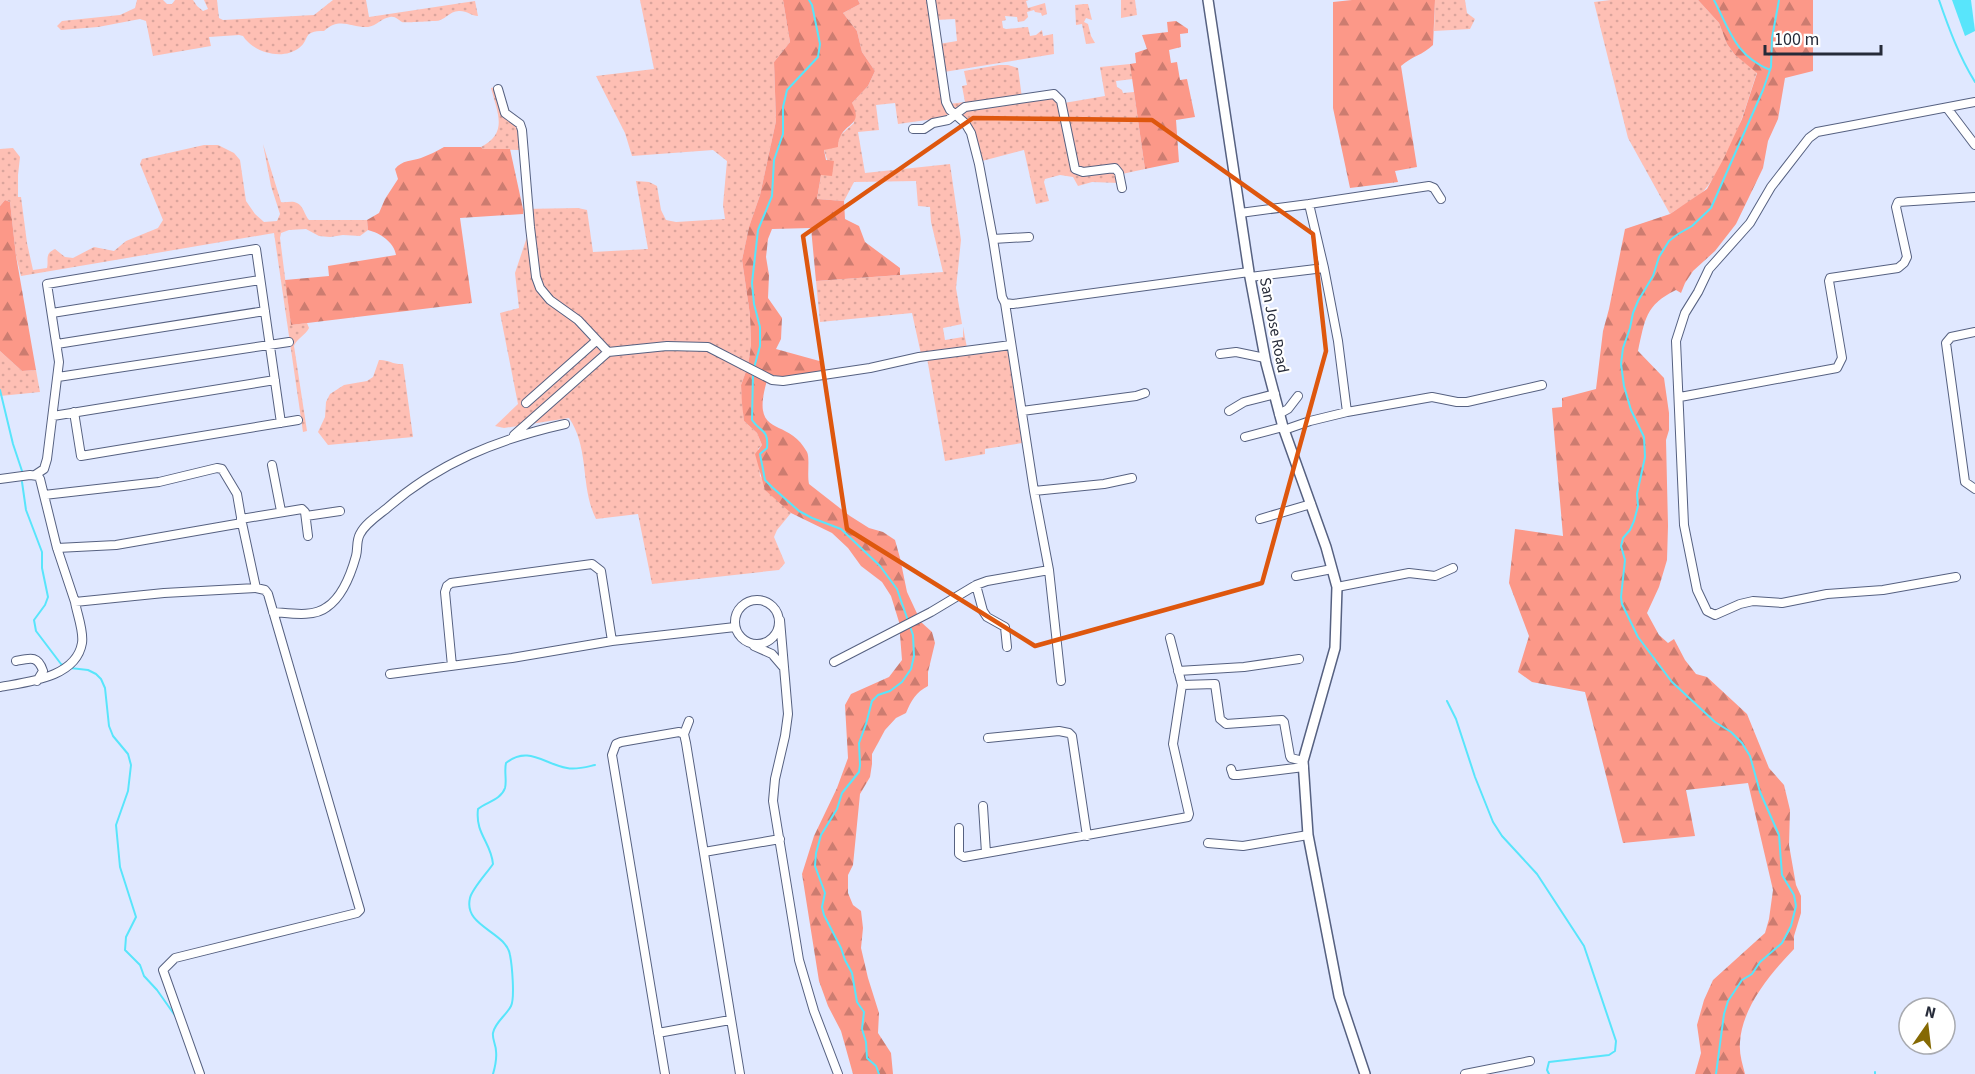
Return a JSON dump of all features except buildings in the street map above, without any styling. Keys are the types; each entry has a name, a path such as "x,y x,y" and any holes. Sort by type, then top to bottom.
{"street":[{"path":"931,0 946,102 971,133 993,239 1049,570 1061,681"},
{"name":"San Jose Road","path":"1208,0 1240,213 1265,358 1283,429 1311,504 1337,587 1335,648 1304,764 1308,835 1340,996 1365,1074"},
{"path":"498,89 505,113 520,124 522,130 530,227 536,277 540,288 550,300 578,321 608,352"},
{"path":"913,129 924,129 933,123 944,121 968,106 1056,95 1061,101 1075,167 1083,172 1115,168 1119,173 1122,188"},
{"path":"1956,577 1883,590 1827,594 1782,603 1753,602 1740,604 1715,615 1710,614 1697,590 1684,525 1676,341 1685,313 1709,269 1750,222 1771,187 1809,138 1817,132 1975,102"},
{"path":"1947,108 1975,146"},
{"path":"1240,213 1429,186 1434,188 1441,199"},
{"path":"1680,397 1837,368 1842,358 1830,278 1898,268 1904,263 1907,257 1896,207 1898,202 1975,197"},
{"path":"1309,204 1338,341 1347,412"},
{"path":"993,239 1029,237"},
{"path":"0,479 35,475 44,469 47,459 58,377 57,344 47,284 256,249 281,423"},
{"path":"1005,303 1013,304 1324,268"},
{"path":"52,313 260,280"},
{"path":"57,344 265,311"},
{"path":"1975,332 1951,337 1946,343 1965,482 1975,489"},
{"path":"526,403 596,341"},
{"path":"58,377 289,342"},
{"path":"510,438 608,352 667,346 708,347 765,377 783,381 824,376 919,357 1011,345"},
{"path":"1220,354 1236,352 1265,358"},
{"path":"53,416 275,380"},
{"path":"1245,437 1347,412 1432,397 1467,402 1542,385"},
{"path":"1022,411 1145,393"},
{"path":"1229,411 1244,402 1275,394"},
{"path":"1279,414 1288,409 1298,396"},
{"path":"74,412 81,456 298,420"},
{"path":"273,612 302,614 325,609 340,592 356,555 360,534 408,489 464,457 510,438 565,424"},
{"path":"272,465 280,511"},
{"path":"44,495 159,482 222,469 237,494 256,588"},
{"path":"0,687 37,681 58,672 71,663 78,654 82,641 75,602 57,548 40,479 35,475"},
{"path":"1034,491 1104,484 1132,478"},
{"path":"1260,519 1311,504"},
{"path":"57,548 116,545 241,521 280,511 302,509 306,516 308,536"},
{"path":"306,516 340,511"},
{"path":"452,666 445,592 451,583 592,564 601,571 612,641"},
{"path":"1337,587 1409,573 1436,576 1453,568"},
{"path":"1296,576 1332,569"},
{"path":"834,662 931,612 976,585 1049,570"},
{"path":"976,585 983,611 987,617 1005,627 1007,647"},
{"path":"75,602 164,593 256,588 265,590 360,910 357,913 175,958 171,961 164,970 200,1074"},
{"path":"785,669 772,654 740,637 735,627 735,617 742,605 762,600 774,607 780,620 785,669 788,714 773,801 799,960 814,1011 838,1074"},
{"path":"751,644 765,644 771,640 776,634 780,620"},
{"path":"390,674 566,650 612,641 735,627"},
{"path":"958,828 961,856 1188,817 1173,744 1182,685 1170,638"},
{"path":"16,661 33,658 38,660 43,671 37,681"},
{"path":"1178,671 1244,667 1299,660"},
{"path":"1182,685 1215,684 1220,719 1226,724 1282,720 1290,756 1304,764"},
{"path":"688,721 684,734 740,1074"},
{"path":"988,738 1059,731 1069,733 1072,736 1087,836"},
{"path":"665,1074 612,754 616,744 621,742 674,733 684,734"},
{"path":"1231,769 1233,774 1238,776 1304,764"},
{"path":"983,806 986,853"},
{"path":"1208,843 1244,846 1308,835"},
{"path":"704,852 780,838"},
{"path":"658,1033 730,1020"},
{"path":"1465,1074 1530,1060"}],"highlighted area":[{"path":"973,118 1152,120 1313,234 1326,351 1262,583 1035,646 847,529 803,236"}],"shaded area":[{"path":"137,0 163,0 167,4 172,4 175,0 193,0 203,11 208,9 204,0 217,0 219,18 223,20 314,15 333,0 366,0 369,17 475,1 478,16 456,11 435,21 402,22 392,17 368,27 340,23 324,31 312,32 303,45 284,54 268,53 239,35 209,37 211,46 153,56 146,21 140,19 98,27 61,30 57,26 62,21 120,15 135,8"},
{"path":"640,0 783,0 790,42 774,62 776,121 760,195 749,227 742,260 750,315 751,345 748,366 741,385 744,421 757,433 762,445 758,449 760,476 791,513 774,537 785,563 779,570 652,584 638,514 596,519 588,494 580,442 569,418 504,428 495,426 518,404 500,313 519,308 515,273 527,237 523,209 578,208 587,210 593,252 648,249 636,181 649,182 657,186 661,210 666,220 676,222 725,219 723,205 727,161 713,150 632,156 625,133 596,76 654,69"},
{"path":"858,0 929,0 950,115 898,124 895,103 876,105 879,130 858,132 865,173 950,164 961,240 956,288 962,324 943,328 945,340 963,337 963,327 967,348 921,354 912,313 820,322 816,281 943,272 931,222 930,207 918,206 916,181 854,182 844,201 817,199 821,175 832,175 824,150 854,123 852,103 868,86 875,71 862,52 857,31 843,13 860,4"},
{"path":"934,0 1029,0 1026,1 1028,8 1045,3 1047,14 1042,16 1034,10 1027,12 1028,17 1024,21 1018,22 1017,17 1005,16 1006,20 1002,21 1003,28 1028,27 1030,36 1042,30 1043,36 1053,34 1054,54 944,72 939,44 957,41 955,19 936,20"},
{"path":"1121,0 1135,0 1137,15 1121,18"},
{"path":"1435,0 1465,0 1467,13 1475,19 1470,29 1434,31"},
{"path":"1698,0 1719,23 1727,44 1735,55 1757,72 1737,132 1716,175 1699,195 1670,214 1628,138 1594,2"},
{"path":"1088,4 1092,20 1086,18 1084,22 1088,24 1095,43 1086,44 1082,24 1076,25 1075,5"},
{"path":"1130,64 1133,79 1116,81 1117,87 1123,93 1134,92 1145,169 1122,174 1120,171 1076,166 1064,103 1105,96 1100,67"},
{"path":"999,65 1018,68 1022,98 952,109 949,104 965,102 962,86 967,85 964,71"},
{"path":"496,87 501,110 507,118 517,124 522,146 519,150 483,149 481,147 490,141 498,129 498,114 491,88"},
{"path":"1057,98 1073,169 1113,170 1120,183 1092,182 1078,186 1073,177 1060,175 1045,179 1049,201 1036,204 1024,150 982,161 961,114 962,111 1015,102"},
{"path":"263,144 281,202 299,204 309,220 367,220 368,230 360,236 319,236 306,229 281,233 291,325 307,323 309,328 294,346 307,431 303,432 274,233 21,276 16,256 10,202 5,200 0,206 0,149 13,148 20,157 18,197 21,197 33,270 47,268 48,255 55,249 65,257 73,258 94,247 114,251 126,241 158,228 163,220 140,164 142,159 204,145 218,145 234,153 240,160 246,201 255,214 264,222 277,221 280,214 271,186"},
{"path":"1005,349 1008,352 1022,443 985,449 985,454 945,461 927,358"},
{"path":"0,351 22,371 36,370 40,392 0,396"},
{"path":"379,360 403,364 413,437 328,445 318,432 325,417 326,402 330,394 344,385 367,381 373,377"}],"green space":[{"path":"783,0 858,0 860,4 843,13 857,31 862,52 875,71 868,86 852,103 855,119 843,132 838,147 824,150 826,160 834,161 832,176 821,175 817,199 844,201 845,219 859,226 865,242 900,268 900,275 816,281 811,228 772,229 768,239 766,257 769,275 768,298 782,318 781,339 776,349 823,362 825,371 784,378 769,374 763,395 763,410 766,419 790,433 807,452 809,484 850,516 895,540 907,592 921,622 932,632 935,643 928,672 928,686 914,697 906,713 896,718 885,730 872,754 870,777 860,794 853,865 848,875 848,893 853,905 861,911 863,928 861,948 879,1013 878,1033 891,1053 893,1074 853,1074 841,1031 828,1006 819,981 802,874 814,836 837,788 848,758 845,705 851,694 889,677 902,660 899,622 891,596 882,582 861,566 848,548 832,533 791,513 765,490 755,454 762,445 757,433 744,421 742,404 741,385 748,366 751,345 750,315 742,260 749,227 760,195 776,121 774,62 790,42"},
{"path":"1435,0 1433,45 1401,66 1417,167 1395,171 1398,182 1350,188 1333,108 1333,2"},
{"path":"1698,0 1813,0 1813,71 1785,78 1778,119 1768,141 1763,168 1736,224 1715,251 1693,271 1681,293 1676,290 1652,308 1645,322 1638,351 1664,378 1669,413 1669,430 1666,440 1667,560 1659,587 1647,613 1659,635 1668,643 1674,639 1685,660 1696,674 1707,677 1747,714 1769,768 1784,785 1790,810 1789,845 1796,885 1801,896 1801,913 1794,936 1794,949 1759,991 1746,1016 1740,1046 1745,1074 1695,1074 1701,1053 1697,1025 1713,980 1765,933 1769,919 1773,890 1748,783 1686,790 1695,836 1623,843 1585,692 1532,682 1518,672 1529,636 1509,583 1515,529 1563,536 1552,408 1562,407 1562,398 1596,389 1603,331 1625,229 1670,214 1707,189 1742,119 1757,73 1735,55 1727,44 1719,23"},
{"path":"1176,21 1188,29 1188,33 1180,34 1181,47 1169,50 1171,63 1177,62 1180,80 1187,79 1195,117 1176,120 1179,162 1145,169 1130,64 1136,63 1135,53 1147,49 1142,35 1168,32 1167,22"},
{"path":"444,147 510,149 523,209 523,214 460,218 472,303 291,325 285,280 329,276 328,266 396,255 395,250 386,239 368,230 367,220 379,213 398,179 395,169 398,166"},
{"path":"5,200 10,202 16,256 36,370 22,371 0,351 0,206"}],"water":[{"path":"1952,0 1971,0 1975,31 1965,36"}],"waterway":[{"path":"754,368 760,346 760,327 752,283 758,230 772,196 774,160 783,134 783,107 787,90 818,57 820,44 809,0"},
{"path":"1714,0 1741,49 1758,64 1770,70"},
{"path":"1716,1074 1724,1014 1728,1001 1742,980 1752,974 1760,962 1782,943 1791,926 1796,906 1794,895 1782,875 1779,835 1760,792 1750,756 1731,732 1715,722 1672,682 1638,637 1622,604 1625,560 1621,546 1623,538 1634,521 1645,457 1644,437 1631,410 1621,364 1633,313 1653,276 1659,257 1669,241 1692,226 1711,208 1763,90 1771,67 1772,38 1779,0"},
{"path":"1939,0 1955,42 1975,82"},
{"path":"753,374 752,420 767,437 767,448 760,454 765,480 799,511 841,529 880,566 897,589 913,635 914,656 911,669 902,682 890,691 878,695 872,701 859,743 859,772 842,793 837,809 821,835 816,853 815,866 825,893 822,907 824,915 852,973 857,1002 864,1012 862,1029 867,1058 876,1066 879,1074"},
{"path":"0,390 22,471"},
{"path":"22,482 26,510 42,552 42,568 48,597 34,620 36,631 61,664 70,668 88,670 101,679 105,688 109,726 113,736 128,754 131,765 128,791 116,825 120,867 136,917 126,937 125,950 140,965 144,976 176,1017"},
{"path":"1447,701 1456,719 1493,822 1502,836 1537,874 1584,946 1616,1041 1615,1051 1609,1055 1549,1062 1547,1070 1549,1074"},
{"path":"493,1074 496,1063 493,1033 511,1006 513,981 507,947 473,916 470,908 471,894 493,864 479,825 478,809 503,792 506,785 506,763 514,758 536,757 570,769 595,765"}]}
